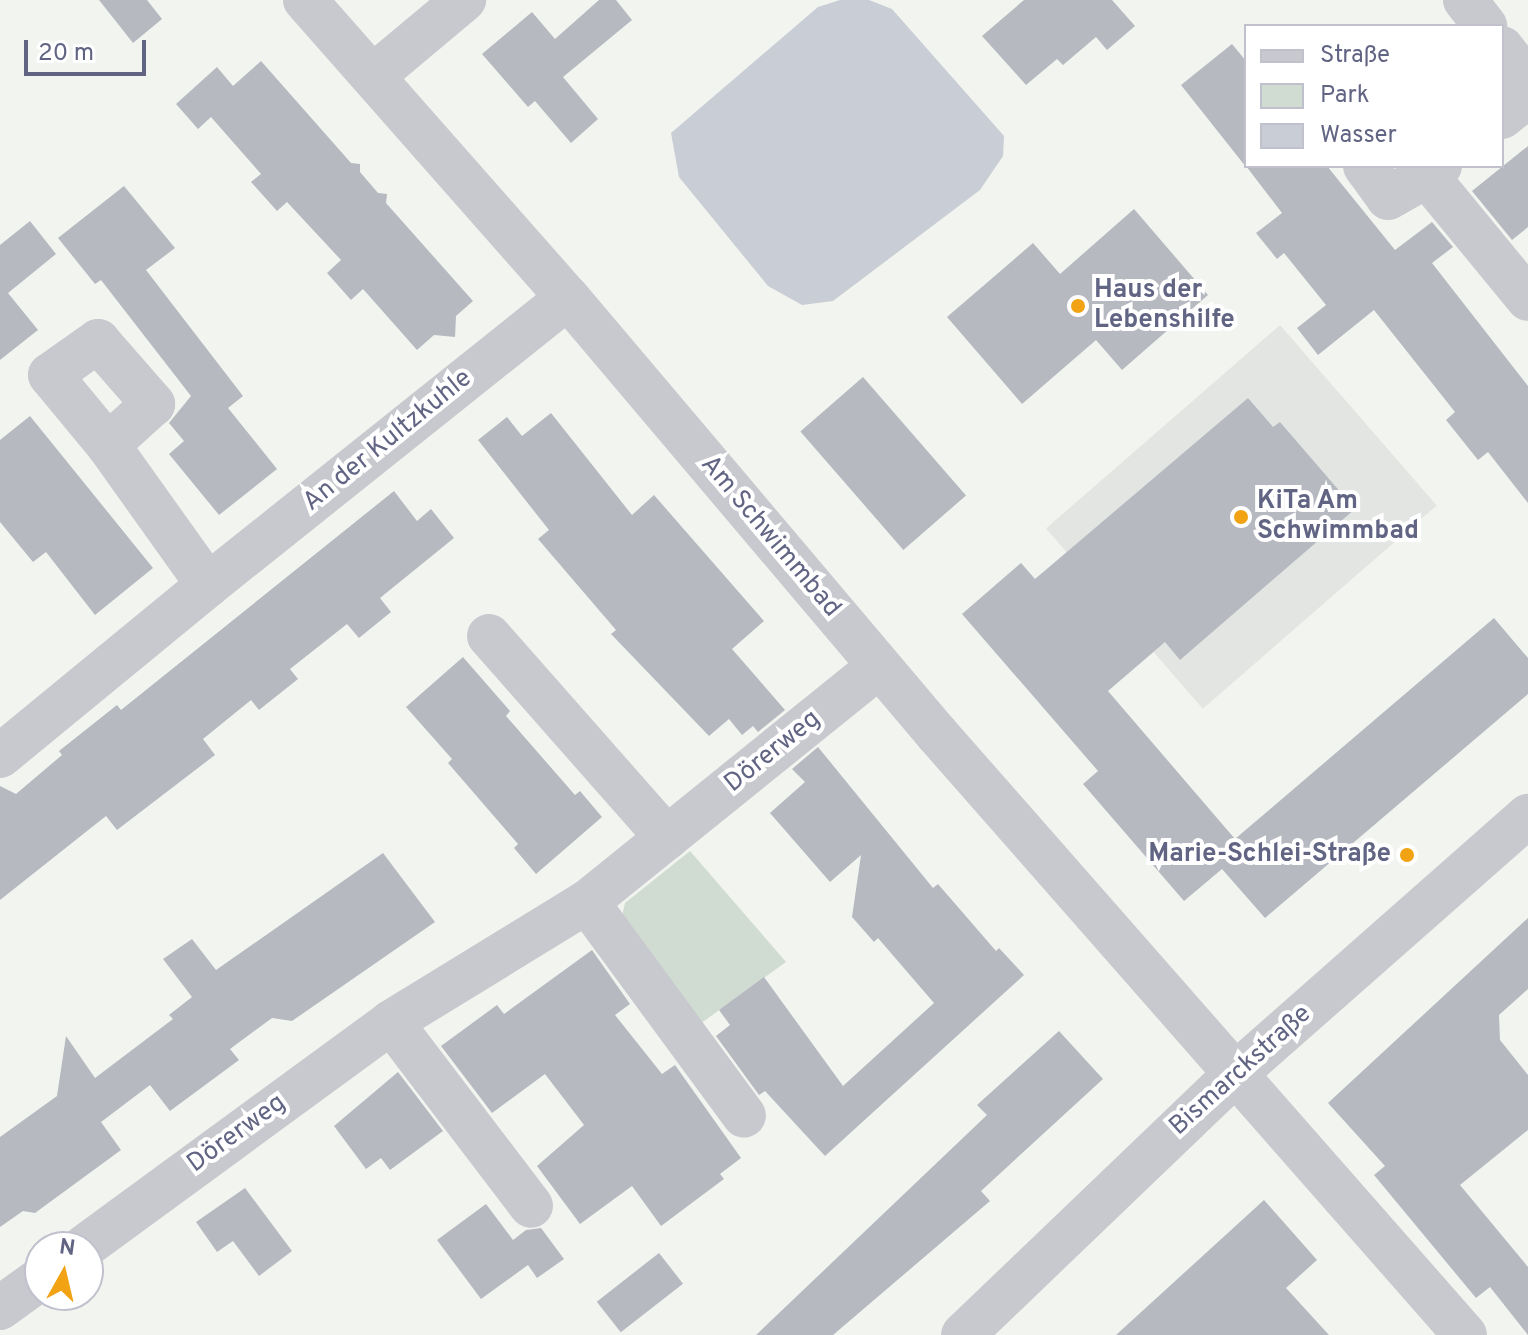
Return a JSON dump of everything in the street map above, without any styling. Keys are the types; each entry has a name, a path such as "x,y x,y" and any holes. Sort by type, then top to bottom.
{"street":[{"name":"Am Schwimmbad","path":"305,0 568,298 879,666 1234,1075"},
{"path":"373,76 464,0"},
{"path":"1465,0 1483,24"},
{"path":"1504,51 1528,82"},
{"path":"1504,115 1528,96"},
{"path":"1366,168 1388,198 1434,171 1528,299"},
{"name":"An der Kultzkuhle","path":"0,756 208,585 568,298"},
{"path":"108,445 208,585"},
{"path":"489,636 667,838"},
{"name":"Dörerweg","path":"104,1232 391,1022 587,902 879,666"},
{"name":"Bismarckstraße","path":"963,1335 1234,1075 1528,816"},
{"path":"587,902 744,1116"},
{"path":"391,1022 531,1206"},
{"path":"1234,1075 1465,1335"},
{"path":"0,1308 24,1291"}],"shaded area":[{"name":"KiTa Am Schwimmbad","path":"1280,325 1437,505 1203,709 1046,528"}],"green space":[{"path":"690,851 786,962 693,1029 619,929 625,903"}],"water":[{"path":"840,0 869,0 892,9 1004,136 1003,156 980,190 833,301 802,305 768,286 679,177 671,133 818,7"}],"building":[{"path":"99,0 147,0 162,19 133,43"},
{"path":"599,0 616,0 632,20 563,77 598,119 571,143 535,101 528,107 482,54 532,12 555,39"},
{"path":"1024,0 1112,0 1135,26 1107,50 1096,37 1063,65 1057,59 1026,85 982,36"},
{"path":"1232,44 1244,59 1244,164 1181,85"},
{"path":"261,61 351,163 360,164 360,172 378,193 387,194 386,203 473,301 456,316 455,337 434,335 417,350 363,289 351,300 327,273 341,260 287,202 277,211 251,182 261,174 211,117 198,129 176,104 217,67 233,86"},
{"path":"1528,146 1528,227 1512,240 1472,191"},
{"path":"1248,168 1329,168 1395,250 1432,222 1453,247 1432,263 1528,386 1528,503 1488,452 1478,460 1446,420 1455,412 1374,310 1318,355 1297,328 1326,305 1284,253 1277,259 1256,233 1282,213"},
{"path":"124,186 175,248 146,270 243,396 228,408 277,469 219,515 169,454 184,441 169,423 191,396 101,280 95,284 58,238"},
{"name":"Haus der Lebenshilfe","path":"1134,209 1208,295 1122,370 1096,340 1022,404 947,317 1033,243 1060,274"},
{"path":"30,221 56,254 8,293 38,330 0,360 0,245"},
{"path":"863,377 966,495 903,550 800,431"},
{"path":"1248,398 1273,427 1280,422 1355,509 1180,660 1165,642 1108,691 1235,839 1494,618 1528,658 1528,694 1265,918 1222,869 1184,901 1083,784 1098,771 962,614 1021,563 1035,579"},
{"path":"551,413 632,515 654,495 764,621 732,649 785,710 758,732 753,726 742,735 729,719 709,736 611,634 616,630 538,539 549,530 478,440 507,417 522,436"},
{"path":"30,416 153,568 95,615 46,552 33,562 0,522 0,440"},
{"path":"394,491 417,521 431,509 454,538 380,598 391,612 359,638 347,624 290,669 298,679 259,710 251,700 203,739 215,755 117,830 106,816 0,900 0,786 16,794 62,755 59,751 117,705 121,710"},
{"path":"463,657 510,711 506,716 575,795 580,791 602,817 536,874 514,848 518,844 448,763 452,759 406,707"},
{"path":"818,747 933,888 938,884 996,951 999,948 1024,975 825,1156 765,1091 759,1095 716,1036 730,1025 719,1010 764,977 843,1086 934,1003 878,938 874,942 852,917 861,855 830,882 770,813 805,782 792,769"},
{"path":"383,853 435,922 292,1021 272,1018 230,1049 239,1060 170,1111 150,1085 101,1122 121,1150 35,1213 23,1211 0,1227 0,1137 57,1096 66,1036 95,1078 173,1019 169,1015 192,997 163,959 192,939 216,970"},
{"path":"1528,918 1528,989 1499,1015 1500,1040 1528,1075 1528,1130 1460,1185 1528,1267 1528,1335 1490,1287 1476,1298 1374,1175 1385,1166 1328,1103"},
{"path":"592,950 630,1004 615,1015 662,1074 675,1065 741,1158 720,1174 724,1179 661,1226 632,1186 580,1224 537,1166 584,1125 545,1074 492,1113 441,1046 497,1005 504,1014"},
{"path":"1059,1031 1103,1079 981,1191 990,1201 833,1335 756,1335 987,1115 977,1105"},
{"path":"398,1072 443,1131 390,1170 381,1158 366,1169 334,1126"},
{"path":"245,1188 292,1251 259,1276 233,1241 217,1252 196,1222"},
{"path":"1264,1200 1317,1260 1286,1288 1329,1335 1116,1335"},
{"path":"486,1204 513,1240 526,1230 541,1228 564,1259 537,1278 528,1265 481,1299 437,1240"},
{"path":"659,1253 683,1284 621,1332 597,1302"}],"place":[{"name":"Haus der Lebenshilfe","path":"1078,306"},
{"name":"KiTa Am Schwimmbad","path":"1241,517"},
{"name":"Marie-Schlei-Straße","path":"1407,855"}]}
